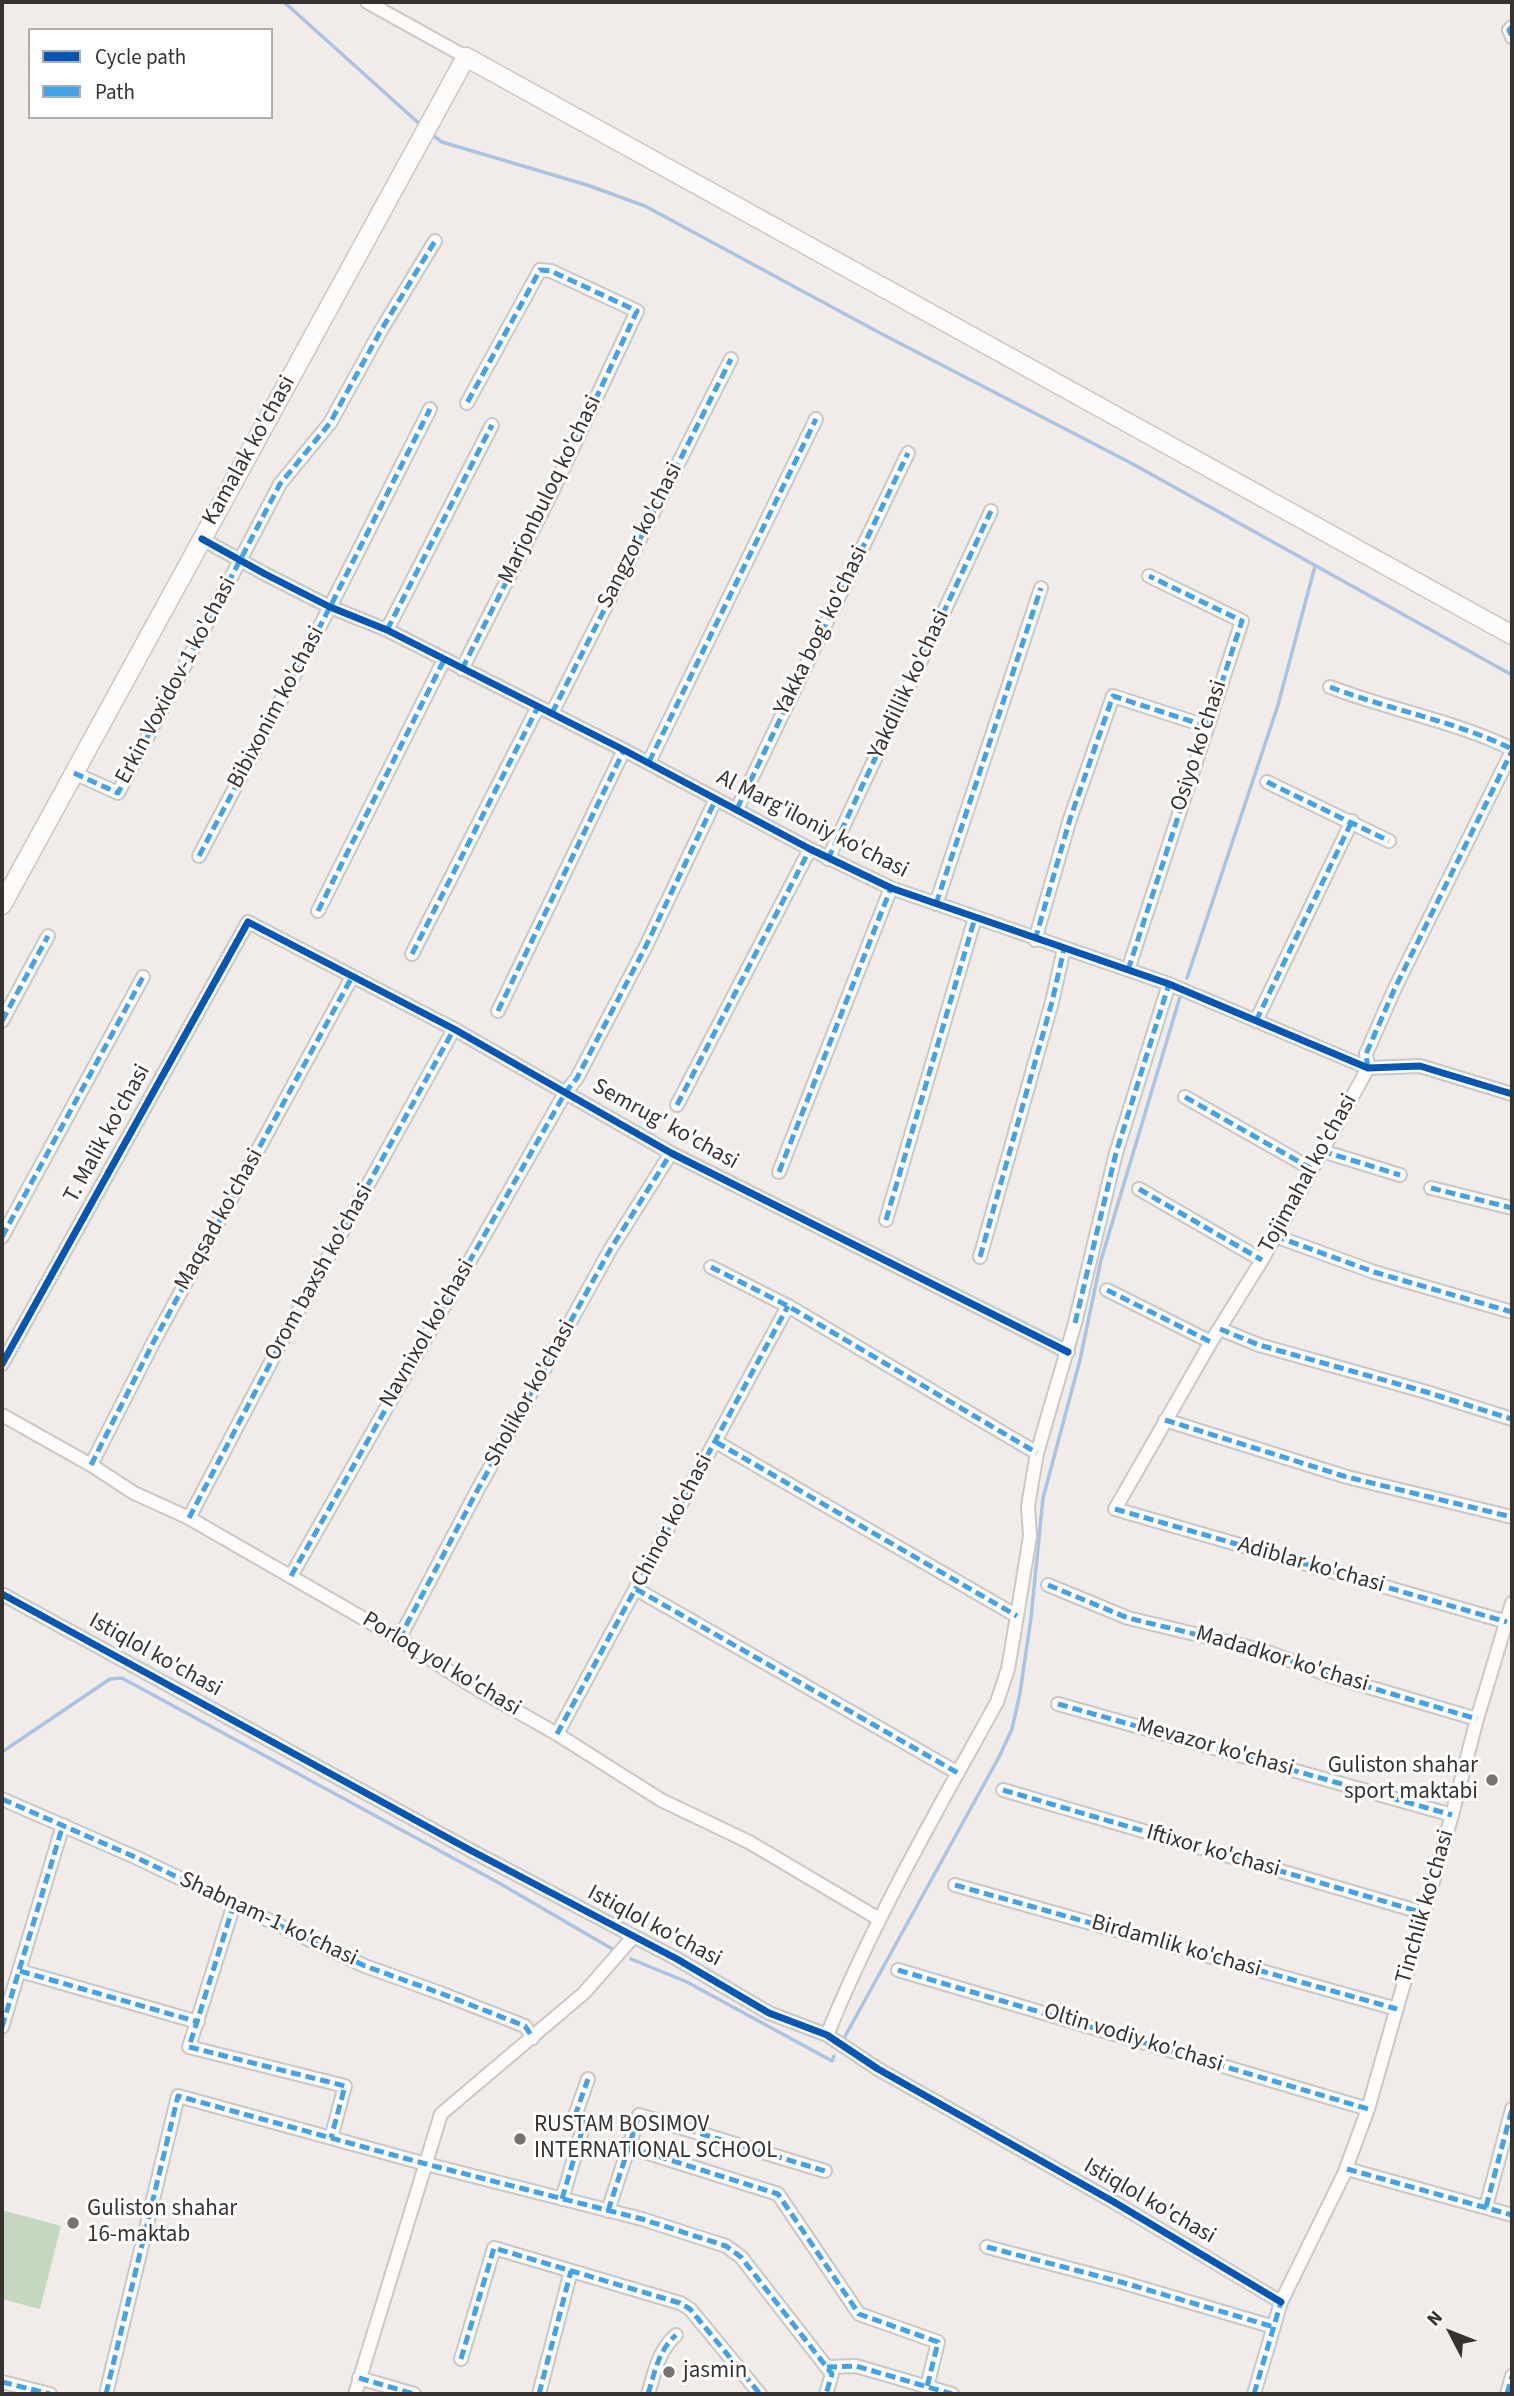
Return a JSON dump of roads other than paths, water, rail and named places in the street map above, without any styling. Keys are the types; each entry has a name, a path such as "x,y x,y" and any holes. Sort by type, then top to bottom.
{"main road":[{"name":"Kamalak ko'chasi","path":"2,905 466,57"},
{"path":"466,57 1512,635"}],"street":[{"path":"367,2 466,57"},
{"path":"1512,27 1509,30 1512,37"},
{"name":"Erkin Voxidov-1 ko'chasi","path":"74,773 118,793 280,484 330,423 380,332 435,241"},
{"name":"Marjonbuloq ko'chasi","path":"462,669 551,495 637,311 551,271 540,270 467,403"},
{"name":"Sangzor ko'chasi","path":"552,713 732,359"},
{"name":"Bibixonim ko'chasi","path":"199,856 430,409"},
{"path":"649,762 816,419"},
{"path":"387,630 492,425"},
{"name":"Yakka bog' ko'chasi","path":"737,808 908,453"},
{"name":"Yakdillik ko'chasi","path":"828,859 992,511"},
{"name":"Al Marg'iloniy ko'chasi","path":"202,539 240,562 330,607 387,630 649,762 828,859 891,888 1035,940 1169,984 1368,1068 1420,1066 1512,1094"},
{"name":"Osiyo ko'chasi","path":"1128,970 1242,621 1149,576"},
{"path":"936,904 1041,588"},
{"path":"318,911 444,660"},
{"path":"1330,687 1364,700 1482,734 1512,750"},
{"path":"1035,940 1070,819 1113,695 1206,726"},
{"path":"412,954 538,707"},
{"path":"498,1011 624,750"},
{"name":"Tojimahal ko'chasi","path":"1115,1509 1211,1342 1262,1260 1368,1068 1366,1055 1395,988 1512,750"},
{"path":"1268,782 1389,841"},
{"path":"565,1093 577,1078 645,948 716,799"},
{"path":"1256,1021 1352,821"},
{"path":"677,1105 810,849"},
{"path":"779,1172 891,888"},
{"path":"886,1220 975,918"},
{"name":"Semrug' ko'chasi","path":"248,922 454,1030 671,1153 1068,1352"},
{"name":"T. Malik ko'chasi","path":"2,1364 248,922"},
{"path":"2,1021 48,936"},
{"path":"980,1257 1052,1002 1064,949"},
{"path":"2,1237 143,976"},
{"name":"Maqsad ko'chasi","path":"91,1465 154,1341 352,978"},
{"path":"827,2035 879,1919 997,1702 1008,1670 1030,1536 1028,1506 1037,1453 1068,1352 1116,1153 1169,984"},
{"name":"Orom baxsh ko'chasi","path":"189,1518 454,1030"},
{"name":"Navnixol ko'chasi","path":"291,1576 565,1093"},
{"path":"1185,1097 1312,1169"},
{"path":"1322,1151 1400,1175"},
{"name":"Sholikor ko'chasi","path":"399,1639 610,1250 671,1153"},
{"path":"1431,1188 1512,1208"},
{"path":"1139,1189 1262,1260"},
{"path":"1275,1236 1374,1272 1512,1312"},
{"path":"711,1267 788,1307 1037,1453"},
{"path":"1107,1290 1211,1342"},
{"name":"Chinor ko'chasi","path":"557,1734 788,1307"},
{"path":"1220,1329 1259,1345 1512,1419"},
{"name":"Porloq yol ko'chasi","path":"2,1415 91,1465 134,1493 189,1518 399,1639 661,1800 749,1842 879,1919"},
{"path":"1165,1420 1347,1477 1512,1517"},
{"path":"716,1442 1017,1616"},
{"name":"Adiblar ko'chasi","path":"1115,1509 1507,1622"},
{"name":"Madadkor ko'chasi","path":"1048,1585 1128,1618 1265,1651 1331,1676 1477,1719"},
{"path":"636,1589 958,1773"},
{"name":"Istiqlol ko'chasi","path":"2,1594 677,1959 769,2013 827,2035 878,2069 1114,2203 1281,2302"},
{"name":"Tinchlik ko'chasi","path":"1254,2394 1281,2302 1347,2169 1367,2109 1512,1603"},
{"name":"Mevazor ko'chasi","path":"1058,1704 1452,1815"},
{"name":"Iftixor ko'chasi","path":"1003,1790 1424,1913"},
{"name":"Shabnam-1 ko'chasi","path":"2,1799 365,1966 526,2026 533,2038"},
{"path":"2,2027 63,1825"},
{"name":"Birdamlik ko'chasi","path":"955,1885 1397,2008"},
{"path":"233,1905 189,2048 345,2086 331,2138"},
{"path":"355,2394 441,2113 584,1993 633,1937"},
{"name":"Oltin vodiy ko'chasi","path":"898,1969 1367,2109"},
{"path":"20,1970 198,2022"},
{"path":"562,2199 585,2121 576,2113 588,2079"},
{"path":"106,2394 178,2096 608,2211 726,2246 741,2256 832,2374 826,2394"},
{"path":"1486,2207 1512,2109"},
{"path":"608,2211 639,2115 825,2171"},
{"path":"629,2147 778,2194 859,2314 938,2342 927,2387"},
{"path":"1347,2169 1512,2215"},
{"path":"987,2247 1121,2282 1274,2327"},
{"path":"461,2360 494,2248 680,2303 690,2309 761,2394"},
{"path":"539,2394 571,2271"},
{"path":"648,2394 659,2356 676,2335"},
{"path":"827,2367 856,2365 952,2394"},
{"path":"359,2378 414,2394"},
{"path":"2,2382 50,2394"}],"waterway":[{"path":"284,2 423,127"},
{"path":"431,134 442,142 587,185 645,206 880,333 1131,463 1512,675"},
{"path":"1187,978 1278,705 1315,566"},
{"path":"843,2040 1012,1729 1031,1618 1043,1498 1080,1360 1101,1260 1180,997"},
{"path":"2,1752 110,1679 122,1678 499,1883 614,1950"},
{"path":"631,1959 687,1982 832,2061 834,2056"}],"place":[{"name":"Guliston shahar sport maktabi","path":"1492,1780"},
{"name":"RUSTAM BOSIMOV INTERNATIONAL SCHOOL","path":"520,2139"},
{"name":"Guliston shahar 16-maktab","path":"73,2223"},
{"name":"jasmin","path":"669,2372"}]}
